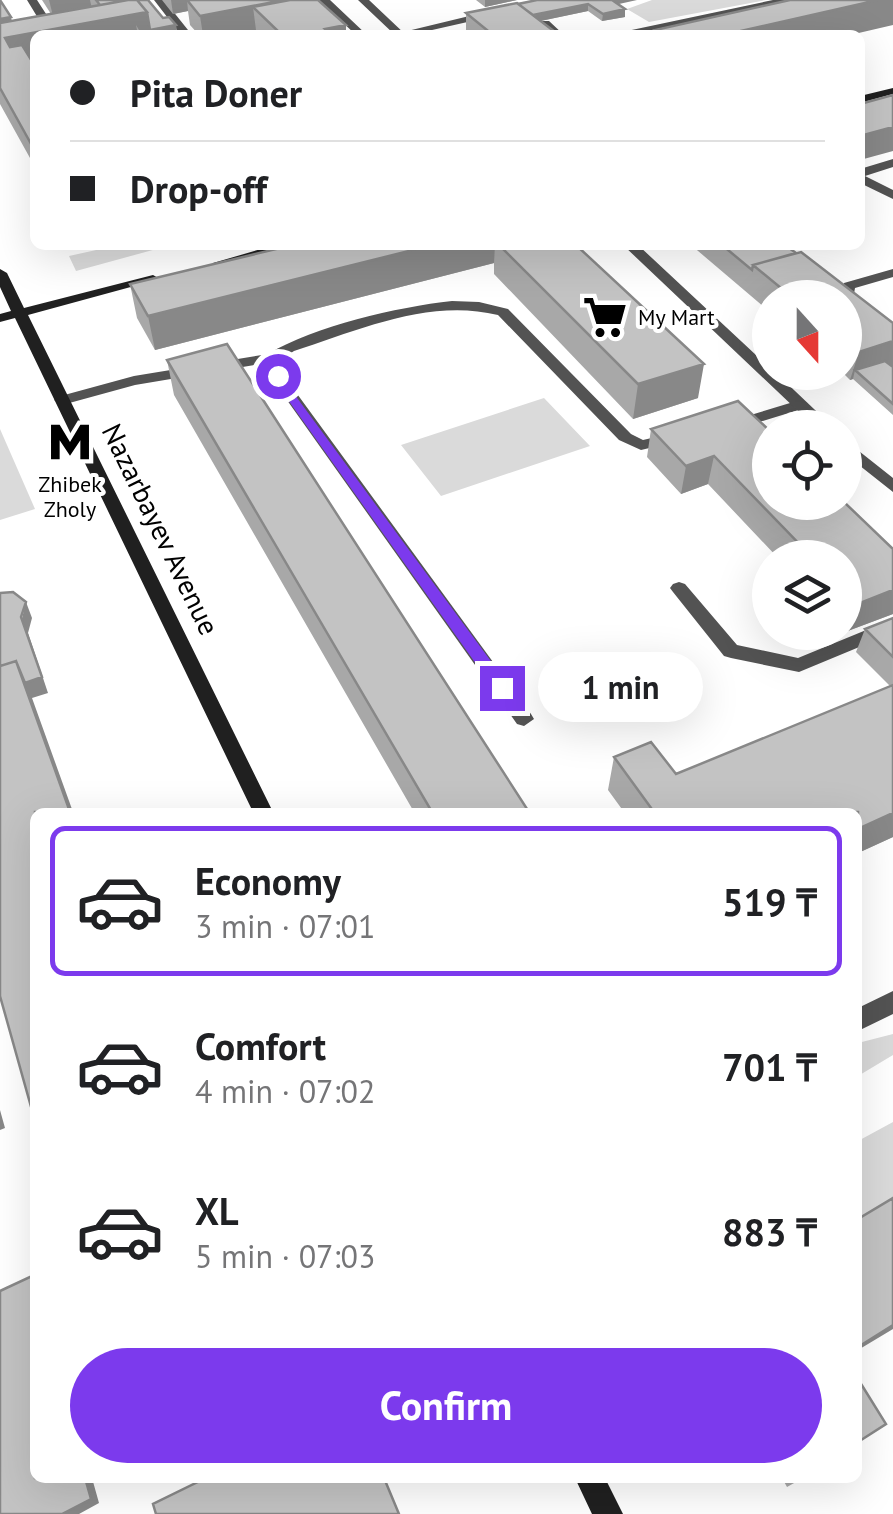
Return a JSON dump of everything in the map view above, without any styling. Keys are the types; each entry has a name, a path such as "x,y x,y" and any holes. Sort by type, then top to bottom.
{"main road":[{"path":"865,99 893,91"},
{"path":"199,268 271,250"},
{"name":"Nazarbayev Avenue","path":"0,273 261,808"},
{"path":"0,318 162,277"},
{"path":"592,1483 608,1514"}],"street":[{"path":"32,0 45,21 73,17"},
{"path":"159,0 183,30"},
{"path":"324,0 357,30"},
{"path":"363,0 396,30"},
{"path":"638,30 788,0"},
{"path":"418,30 505,11"},
{"path":"546,24 554,30"},
{"path":"865,173 893,163"},
{"path":"865,178 893,195"},
{"path":"635,250 805,410"},
{"path":"893,273 849,286 846,300 893,342"},
{"path":"62,400 134,381 272,358 288,348 448,303 477,302 502,312 626,438 640,445 695,433"},
{"path":"272,358 278,376 524,718"},
{"path":"713,429 800,406"},
{"path":"862,460 893,487"},
{"path":"679,588 731,651 800,665 893,626"},
{"path":"862,1018 893,1002"}],"shaded area":[{"path":"652,0 766,0 649,22 627,9"},
{"path":"96,250 153,250 76,271 69,256"},
{"path":"544,398 590,446 441,496 401,445"},
{"path":"0,429 35,509 0,520"},
{"path":"893,1034 893,1055 862,1074 862,1042"},
{"path":"893,1122 893,1207 862,1225 862,1139"}],"building":[{"path":"0,0 11,17 0,19"},
{"path":"96,0 128,0 100,5"},
{"path":"128,0 137,0 147,12 30,30 30,33 5,38 10,47 22,45 30,58 30,142 0,88 0,23"},
{"path":"137,0 148,0 163,18 169,17 176,25 150,30 147,12"},
{"path":"187,0 284,0 200,16"},
{"path":"318,0 346,25 326,30 277,30 253,7"},
{"path":"537,0 612,0 625,9 603,14 588,4 533,15 518,4"},
{"path":"790,0 878,0 745,30 655,30"},
{"path":"517,3 552,30 487,30 466,13"},
{"path":"893,95 893,127 865,135 865,103"},
{"path":"272,250 413,250 148,316 130,284"},
{"path":"504,250 581,250 704,364 638,384"},
{"path":"728,250 796,253 753,265 752,270"},
{"path":"801,252 837,280 771,280 753,265"},
{"path":"862,299 893,323 893,341 862,351"},
{"path":"227,344 526,808 430,808 167,360"},
{"path":"885,361 893,367 893,404 862,376 862,368"},
{"path":"738,401 752,414 752,495 714,456 686,466 651,429"},
{"path":"862,519 893,549 893,590 862,602 862,540 796,540 776,520"},
{"path":"13,592 26,602 21,617 42,677 25,683 16,661 0,666 0,593"},
{"path":"893,618 893,657 865,629"},
{"path":"16,661 69,808 30,808 30,1103 0,996 0,666"},
{"path":"893,685 893,813 862,827 862,808 651,808 614,757 651,742 676,774"},
{"path":"893,1198 893,1325 862,1344 862,1217"},
{"path":"30,1277 30,1483 86,1483 91,1499 62,1514 0,1514 0,1291"},
{"path":"862,1385 886,1424 862,1439"},
{"path":"196,1483 386,1483 399,1514 156,1514 153,1504"}],"place":[{"name":"My Mart","path":"605,317"},
{"name":"Zhibek Zholy","path":"70,442"}],"route":[{"path":"278,376 502,688"}]}
